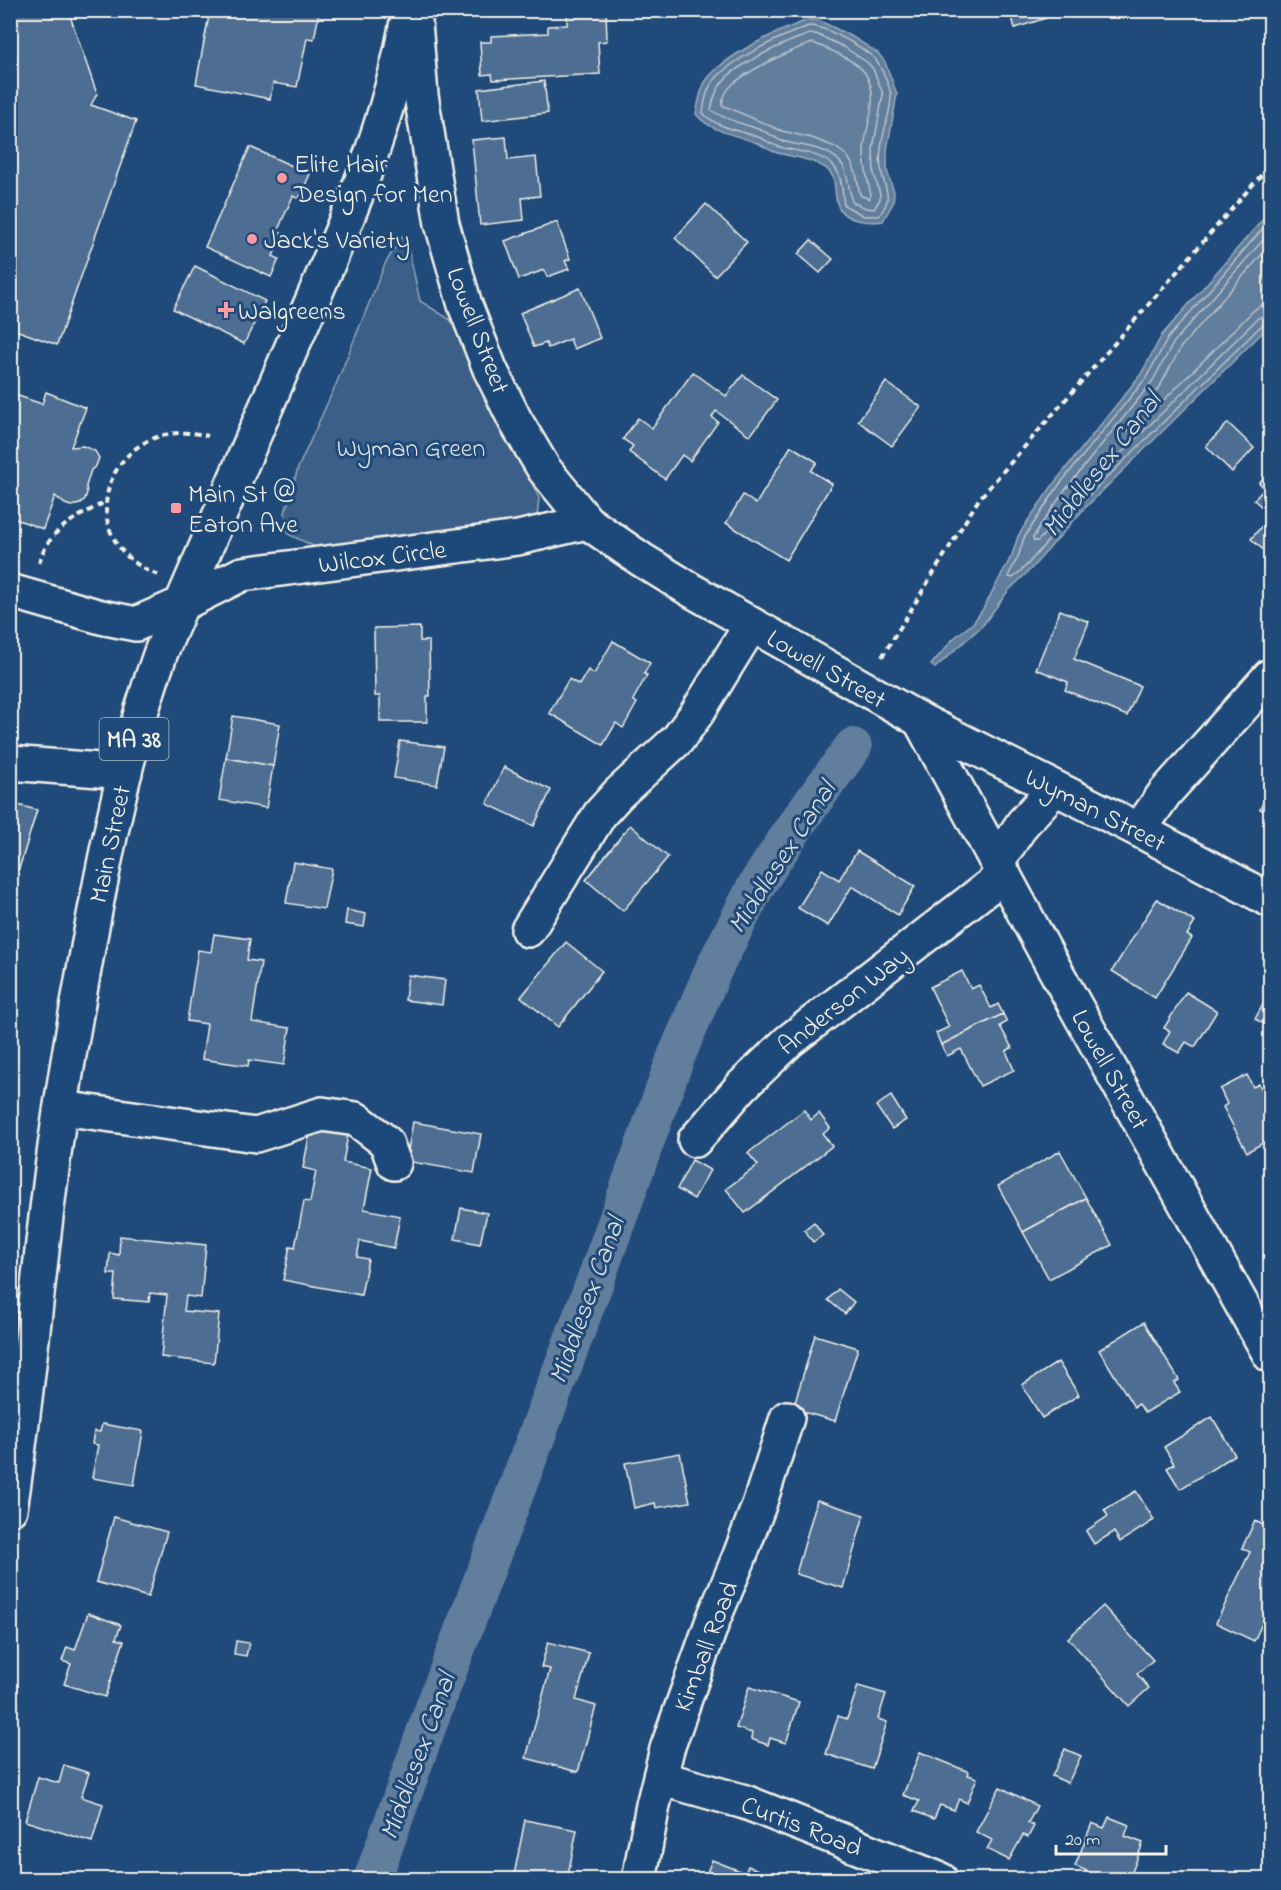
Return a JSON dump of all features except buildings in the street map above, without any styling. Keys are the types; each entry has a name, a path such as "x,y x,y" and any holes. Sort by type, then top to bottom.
{"street":[{"name":"Main Street","path":"10,1509 27,1389 50,1183 87,956 113,820 125,772 161,652 361,181 392,85 409,10"},
{"name":"Lowell Street","path":"414,10 422,95 442,224 465,305 490,369 515,420 544,469 587,522 642,560 751,625 920,720 1000,869 1270,1355"},
{"name":"Wilcox Circle","path":"23,582 101,617 136,624 242,574 524,537 587,522"},
{"path":"528,930 600,814 618,794 678,739 703,704 751,625"},
{"path":"1139,830 1165,793 1270,676"},
{"name":"Wyman Street","path":"920,720 1139,830 1270,900"},
{"path":"10,763 125,772"},
{"name":"Anderson Way","path":"695,1140 756,1071 789,1041 1000,869 1023,823 1055,788"},
{"path":"62,1108 256,1135 322,1114 333,1115 356,1119 386,1142 394,1163"},
{"name":"Kimball Road","path":"639,1880 660,1778 679,1712 759,1505 787,1418"},
{"name":"Curtis Road","path":"660,1778 745,1802 941,1880"}],"path":[{"path":"846,679 861,654 881,659 979,498 1270,165"},
{"path":"159,575 138,566 117,545 108,524 106,501 108,486 122,460 139,445 160,435 174,433 208,436"},
{"path":"23,582 52,535 65,524 106,501"}],"green space":[{"name":"Wyman Green","path":"402,236 409,251 420,301 462,327 509,436 539,498 537,517 529,529 326,552 288,534 285,513 298,468 337,382 385,264"}],"water":[{"path":"808,20 818,20 851,36 878,53 885,62 897,94 887,150 887,171 894,192 893,203 883,221 858,220 841,211 836,200 831,174 817,163 775,152 757,143 716,129 696,114 700,93 705,82 724,62 767,37"},
{"name":"Middlesex Canal","path":"1270,211 1270,325 1083,510 1031,569 1008,591 983,625 935,668 931,665 954,638 973,623 983,609 1012,555 1018,536 1029,519 1055,482 1141,374 1162,335"}],"waterway":[{"name":"Middlesex Canal","path":"372,1880 676,1057 714,968 756,886 798,822 853,747"}],"place":[{"name":"Elite Hair Design for Men","path":"282,178"},
{"name":"Jack's Variety","path":"252,239"},
{"name":"Walgreens","path":"226,310"},
{"name":"Main St @ Eaton Ave","path":"176,508"}]}
